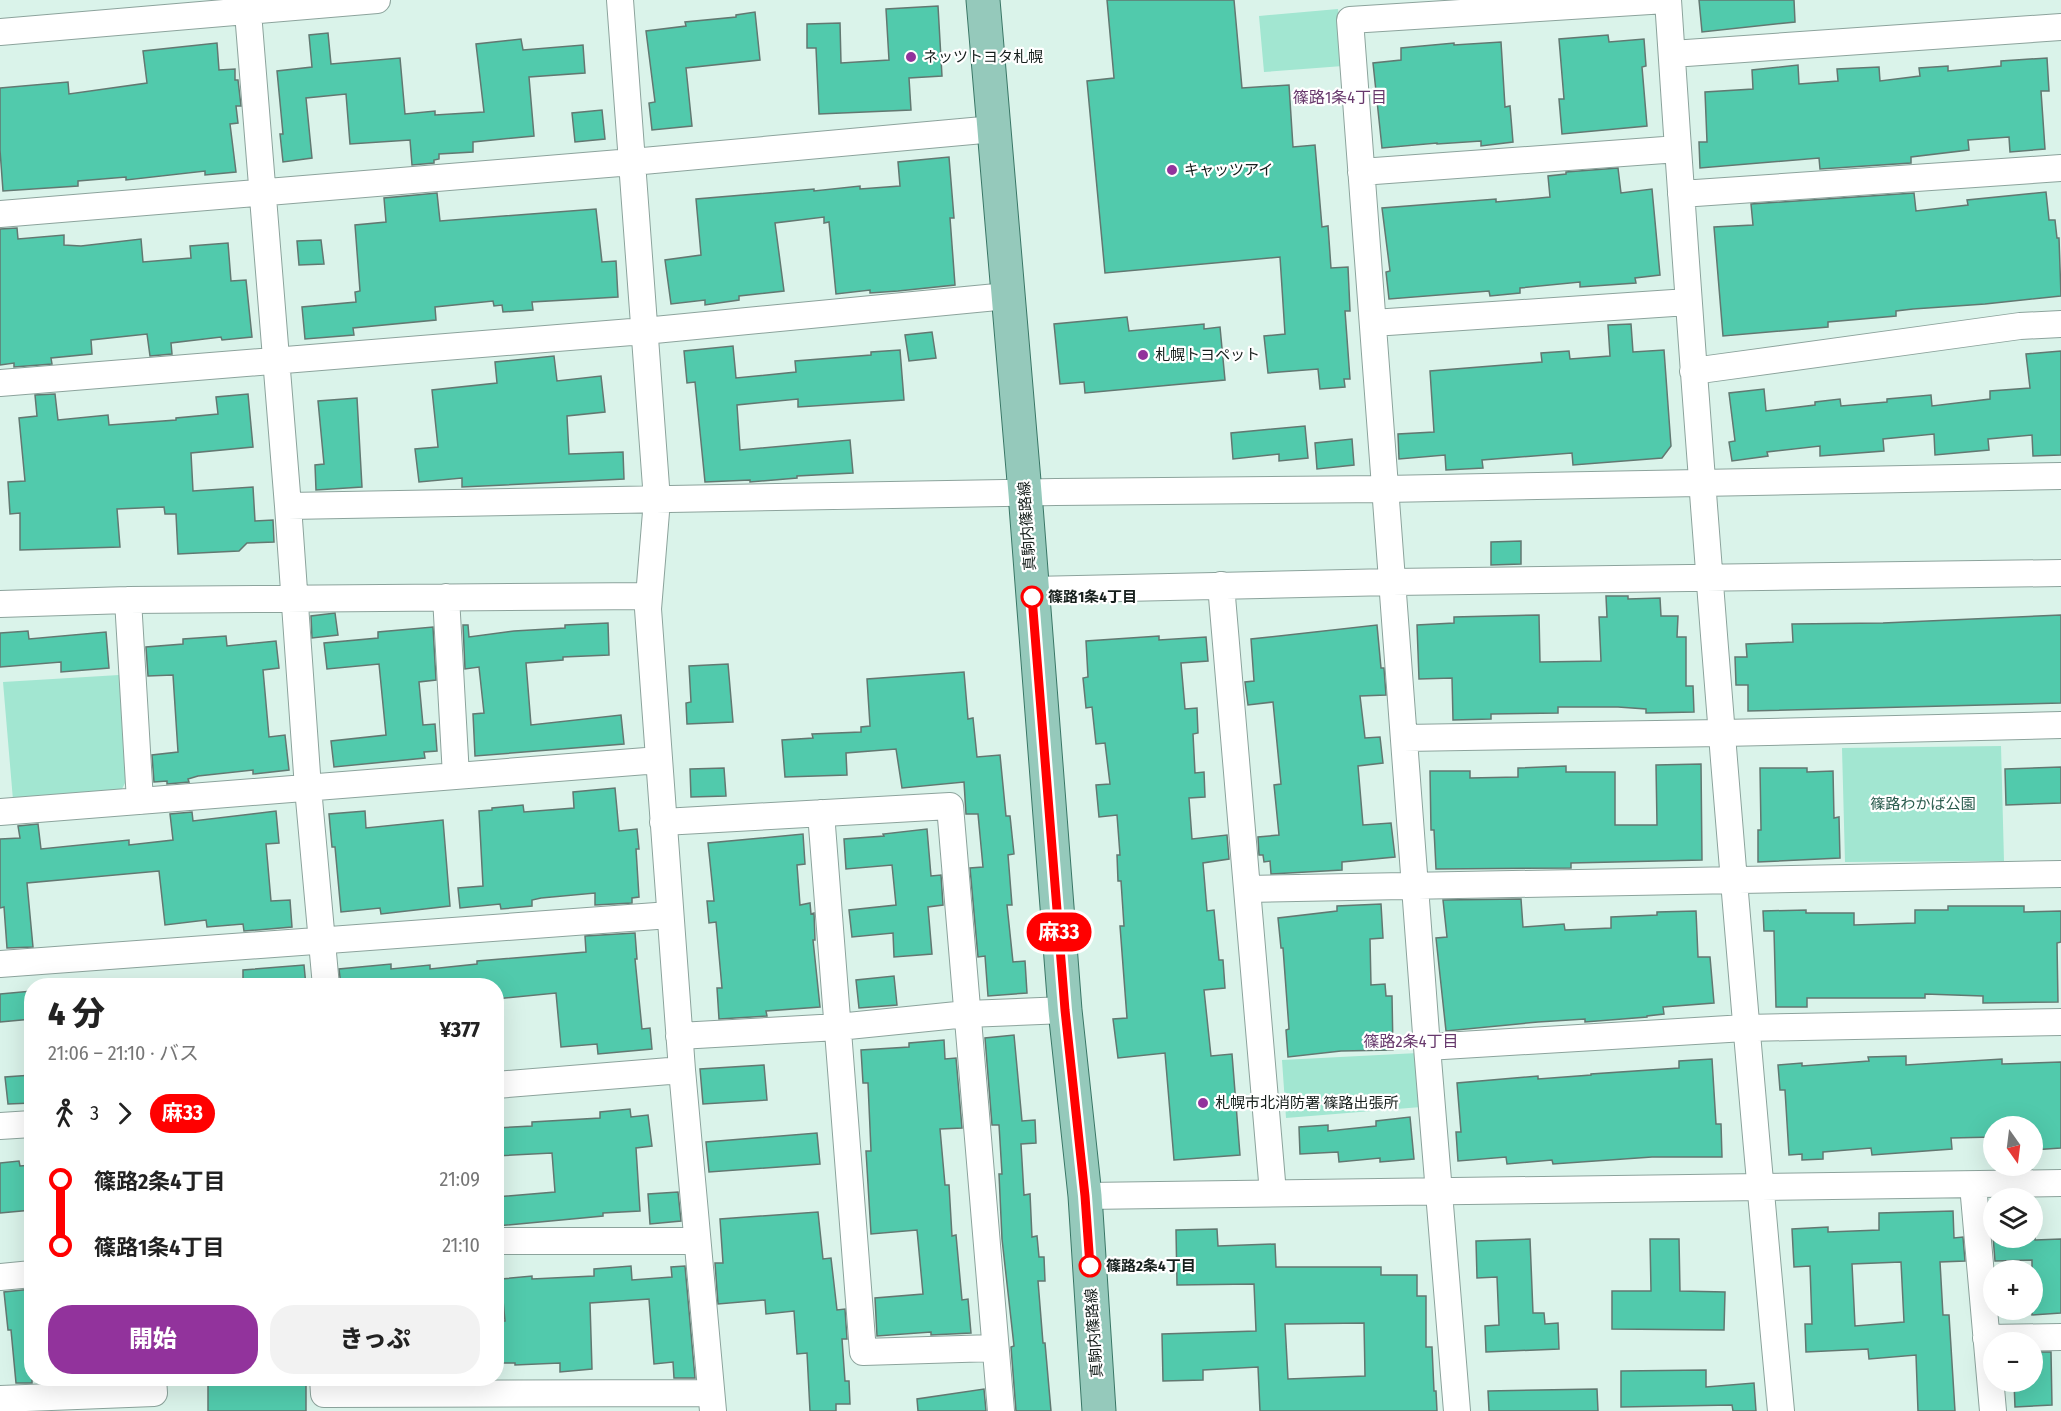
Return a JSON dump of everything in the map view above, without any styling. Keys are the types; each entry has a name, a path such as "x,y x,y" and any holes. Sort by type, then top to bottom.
{"main road":[{"name":"真駒内篠路線","path":"983,0 1025,493 1065,1010 1085,1196 1100,1411"}],"street":[{"path":"0,32 247,5 377,0"},
{"path":"324,1395 712,1402 682,1070 648,609 657,500 620,0"},
{"path":"1456,1411 1350,10 1667,0 1701,483 1746,1028 1781,1411"},
{"path":"247,5 288,506 308,788 325,978"},
{"path":"1672,54 2061,27"},
{"path":"0,214 632,162 994,129"},
{"path":"1362,172 1678,149"},
{"path":"1681,194 2061,168"},
{"path":"0,383 644,331 1007,296"},
{"path":"1373,323 1688,302"},
{"path":"1693,371 2020,326 2061,324"},
{"path":"288,506 2061,476"},
{"path":"1032,590 1392,582 2061,573"},
{"path":"1221,585 1273,1194"},
{"path":"0,604 128,600 649,596"},
{"path":"446,597 456,776"},
{"path":"128,600 140,801"},
{"path":"1404,738 2061,725"},
{"path":"0,812 659,760"},
{"path":"663,822 950,806 1001,1411"},
{"path":"821,813 863,1352 994,1348"},
{"path":"1247,889 2061,874"},
{"path":"0,964 670,915"},
{"path":"680,1036 838,1027 967,1014 1065,1010"},
{"path":"1427,1047 1746,1028 2061,1022"},
{"path":"504,1084 682,1070"},
{"path":"0,1126 24,1124"},
{"path":"1085,1196 2061,1183"},
{"path":"1974,1185 1986,1332"},
{"path":"504,1241 697,1241"},
{"path":"0,1277 24,1275"},
{"path":"2043,1337 2061,1337"},
{"path":"0,1398 154,1393 154,1386"},
{"path":"1991,1392 1993,1411"}],"green space":[{"path":"1338,9 1343,66 1264,72 1259,16"},
{"path":"119,675 128,777 120,793 13,800 3,682"},
{"name":"篠路わかば公園","path":"2001,746 2004,861 1845,862 1842,748"},
{"path":"1418,1053 1421,1107 1286,1118 1282,1060"}],"building":[{"name":"キャッツアイ","path":"1107,0 1234,0 1242,88 1289,85 1293,147 1315,145 1322,227 1328,226 1331,268 1348,267 1350,311 1345,311 1350,379 1344,379 1345,387 1320,389 1318,369 1268,373 1264,336 1285,334 1280,257 1105,273 1087,81 1114,78"},
{"path":"1699,0 1794,0 1795,22 1702,32"},
{"path":"938,6 942,76 909,78 911,110 819,114 816,48 807,48 807,24 840,23 841,63 889,60 886,9"},
{"path":"755,12 760,60 686,68 692,126 652,130 649,103 655,102 646,31 686,26 685,22 736,17 736,15"},
{"path":"328,33 331,64 400,58 405,114 435,111 435,115 484,112 476,44 521,39 523,50 583,45 585,73 529,77 534,136 473,142 473,152 439,154 439,159 434,160 434,163 412,165 410,140 350,144 346,94 306,98 312,158 283,162 280,134 283,134 277,71 312,67 309,35"},
{"path":"1608,35 1609,42 1644,39 1646,66 1642,67 1647,126 1562,134 1559,99 1564,99 1559,39"},
{"path":"1501,42 1505,107 1510,106 1513,142 1481,146 1481,141 1382,148 1373,63 1401,60 1401,48 1454,43 1454,45"},
{"path":"217,43 219,70 235,69 235,80 238,80 241,106 236,106 238,123 230,124 236,172 205,175 205,171 126,180 126,177 78,181 78,186 3,191 0,150 0,88 68,82 69,94 147,83 143,51"},
{"path":"2047,58 2049,91 2041,91 2045,149 2010,152 2009,137 1968,140 1969,150 1911,157 1911,163 1820,169 1819,158 1700,168 1699,142 1707,142 1705,92 1753,89 1752,70 1798,65 1799,84 1838,81 1837,69 1879,67 1880,81 1920,76 1919,68 1948,66 1948,71 2001,66 2001,61"},
{"path":"602,110 605,139 575,142 572,113"},
{"path":"949,157 954,218 950,218 955,285 836,294 829,222 824,223 824,217 775,223 784,291 739,296 739,300 705,305 705,300 671,304 665,260 701,255 696,199 860,186 860,189 900,186 898,162"},
{"path":"1618,168 1621,193 1652,189 1660,275 1635,278 1636,283 1580,287 1580,282 1520,288 1520,293 1490,296 1489,291 1389,299 1386,272 1390,271 1382,208 1550,197 1548,176 1566,174 1566,172"},
{"path":"2046,192 2049,220 2055,220 2057,238 2059,238 2061,296 1896,311 1896,316 1828,322 1828,327 1723,336 1714,227 1753,225 1751,204 1914,193 1916,211 1968,205 1967,200"},
{"path":"437,193 440,221 596,209 602,262 616,261 618,297 532,302 533,310 503,312 502,305 494,306 493,301 435,307 436,320 353,328 354,335 305,339 302,307 356,302 355,292 360,291 355,225 386,222 384,198"},
{"path":"17,228 18,239 64,235 64,245 81,246 141,239 143,262 191,258 190,246 228,243 231,281 246,280 252,337 222,340 221,337 171,343 172,354 150,356 147,334 91,340 92,354 51,358 52,364 14,367 14,363 0,365 0,229"},
{"path":"321,240 324,264 299,265 297,241"},
{"path":"1127,317 1129,331 1204,324 1204,329 1220,327 1225,380 1085,393 1084,382 1060,384 1054,324"},
{"path":"1631,324 1633,352 1664,350 1671,446 1662,458 1573,465 1572,453 1482,460 1483,468 1446,470 1445,455 1399,459 1398,434 1434,432 1430,371 1542,362 1541,353 1569,351 1570,359 1610,356 1608,325"},
{"path":"932,332 936,358 909,361 905,335"},
{"path":"733,346 736,378 796,372 795,361 871,355 871,352 900,350 904,400 798,407 798,399 737,405 740,450 850,440 853,473 797,476 797,478 750,482 750,480 705,482 695,382 687,383 684,351"},
{"path":"2061,351 2061,455 2033,456 2032,435 1988,439 1989,450 1935,455 1934,434 1883,439 1884,451 1820,456 1820,446 1767,452 1768,456 1732,461 1729,442 1735,441 1729,393 1764,389 1766,411 1815,405 1815,402 1840,399 1841,406 1931,395 1932,406 1990,399 1990,391 2030,388 2026,354"},
{"path":"554,356 557,381 601,376 605,412 567,416 569,454 623,452 624,479 462,487 462,478 419,482 415,449 438,447 432,390 497,383 495,362"},
{"path":"55,394 58,420 108,415 109,425 218,414 216,397 248,394 253,447 191,453 193,491 253,487 255,521 273,520 274,542 247,543 239,551 178,554 176,514 165,514 164,507 117,509 120,547 20,550 20,513 10,514 8,482 25,481 19,418 37,416 35,395"},
{"path":"357,398 362,487 316,490 315,465 324,464 318,401"},
{"path":"1305,426 1308,458 1279,461 1279,454 1233,459 1231,433"},
{"path":"1352,439 1354,465 1317,469 1315,443"},
{"path":"1521,541 1521,564 1491,565 1491,542"},
{"path":"1606,596 1628,596 1628,599 1660,598 1661,616 1678,616 1677,637 1686,637 1686,686 1693,686 1694,712 1646,713 1646,709 1618,707 1558,707 1558,713 1491,714 1491,719 1453,720 1452,678 1419,679 1417,625 1454,623 1454,617 1539,615 1540,662 1601,661 1599,617 1607,617"},
{"path":"335,613 338,635 312,638 311,616"},
{"path":"2061,615 2061,703 1748,711 1748,685 1736,685 1735,657 1747,657 1746,644 1793,642 1792,624 1883,623"},
{"path":"608,623 609,655 563,657 563,660 526,663 531,725 621,715 624,744 475,756 473,714 484,713 479,667 465,669 463,625 468,625 469,637 565,628 565,625"},
{"path":"1377,625 1386,695 1360,696 1365,738 1380,737 1383,763 1358,766 1363,825 1391,823 1395,857 1342,862 1342,870 1271,874 1270,861 1264,862 1263,855 1259,855 1258,837 1279,835 1274,785 1281,784 1273,702 1248,705 1245,682 1254,681 1251,639"},
{"path":"433,627 436,680 419,682 423,725 435,724 437,751 424,752 425,758 334,767 331,741 386,735 379,664 327,669 324,643 378,638 378,632"},
{"path":"28,631 29,639 106,632 109,668 61,672 61,662 0,667 0,633"},
{"path":"226,636 227,646 276,641 279,668 263,670 269,737 285,735 289,770 253,774 253,770 198,776 188,779 189,782 167,784 167,781 154,782 152,755 178,752 173,675 148,676 146,647 183,644 183,639"},
{"path":"1159,636 1159,640 1206,637 1208,661 1181,663 1185,709 1197,708 1198,733 1193,734 1195,773 1204,772 1205,797 1189,798 1192,839 1227,835 1229,859 1203,863 1207,911 1214,910 1219,960 1223,960 1225,988 1204,990 1211,1056 1232,1054 1240,1155 1174,1160 1165,1053 1118,1058 1113,1019 1127,1018 1120,926 1124,926 1121,881 1118,881 1117,855 1120,855 1117,815 1099,817 1096,785 1110,784 1105,743 1096,744 1092,707 1086,708 1083,678 1088,677 1086,641"},
{"path":"728,664 733,722 687,724 686,703 691,702 689,666"},
{"path":"964,672 968,719 973,718 977,757 1000,755 1006,816 1010,816 1014,854 1008,855 1012,905 1007,905 1013,962 1025,961 1027,993 988,996 985,956 978,957 970,868 983,867 978,814 966,814 964,782 902,788 896,749 846,753 847,775 785,777 782,740 813,738 812,734 861,732 861,727 870,726 867,679"},
{"path":"1701,764 1702,860 1571,863 1571,868 1436,869 1434,830 1431,830 1430,771 1470,771 1470,778 1518,777 1518,768 1566,766 1566,772 1615,772 1615,825 1657,825 1656,765"},
{"path":"2061,767 2061,803 2006,805 2005,769"},
{"path":"724,768 726,796 691,797 690,769"},
{"path":"1760,768 1807,768 1807,772 1833,771 1834,818 1839,817 1840,858 1758,862 1758,830 1761,830"},
{"path":"615,788 619,831 637,829 639,897 632,898 632,903 595,905 595,893 541,898 532,900 532,906 501,909 500,904 460,908 458,888 483,886 479,811 523,805 524,812 574,808 573,792"},
{"path":"276,811 279,843 266,844 271,901 290,900 292,927 244,931 243,924 207,927 206,920 165,925 159,871 27,883 33,947 7,948 4,907 0,908 0,839 20,838 18,826 38,824 41,849 129,840 129,845 173,840 170,814 192,812 193,821"},
{"path":"365,811 366,828 443,820 450,906 381,914 380,908 341,912 335,847 332,847 329,814"},
{"path":"927,829 931,876 941,875 943,905 928,907 932,954 894,957 893,933 852,937 849,910 896,905 892,865 846,869 844,839 884,836 883,834"},
{"path":"803,834 805,864 797,865 800,905 810,903 811,914 814,913 815,940 813,940 820,1007 766,1011 767,1016 719,1019 717,988 722,988 716,922 709,923 707,901 714,901 708,843"},
{"path":"1521,899 1523,927 1564,924 1565,930 1611,928 1611,917 1696,911 1698,957 1710,957 1714,1003 1663,1007 1664,1014 1647,1017 1585,1022 1585,1019 1538,1022 1446,1031 1436,938 1447,937 1443,900"},
{"path":"1381,904 1383,938 1370,939 1371,985 1385,984 1386,996 1392,996 1393,1050 1341,1051 1288,1057 1286,1030 1289,1029 1283,948 1281,948 1278,918 1337,911 1337,906"},
{"path":"1948,906 2024,906 2024,912 2061,911 2061,942 2057,943 2058,1002 1983,1003 1983,996 1925,994 1925,998 1807,998 1807,1007 1776,1007 1774,931 1764,931 1763,911 1806,910 1806,913 1854,913 1854,925 1915,923 1915,910 1948,910"},
{"path":"635,933 637,959 635,959 642,1029 650,1028 652,1049 598,1054 597,1044 561,1047 556,993 504,998 504,978 340,978 339,969 391,964 391,969 430,965 430,969 477,964 477,961 586,952 585,936"},
{"path":"304,965 305,978 243,978 243,970"},
{"path":"894,976 897,1005 859,1008 856,980"},
{"path":"24,992 24,1020 0,1022 0,994"},
{"path":"1014,1035 1022,1121 1035,1120 1036,1143 1021,1144 1024,1195 1030,1194 1032,1237 1037,1236 1039,1257 1044,1257 1045,1281 1038,1281 1051,1411 1016,1411 1011,1347 1014,1346 1002,1239 999,1125 992,1125 985,1038"},
{"path":"944,1040 945,1059 956,1058 962,1128 940,1129 945,1185 949,1185 952,1236 956,1235 962,1300 968,1299 971,1333 931,1335 931,1332 877,1336 875,1298 923,1294 917,1230 871,1234 866,1151 871,1151 868,1083 863,1083 861,1050 909,1047 909,1043"},
{"path":"1906,1056 1906,1065 2002,1059 2002,1064 2061,1062 2061,1148 2043,1149 2043,1116 1983,1116 1983,1137 1951,1138 1952,1149 1872,1155 1871,1148 1823,1152 1823,1159 1802,1160 1802,1154 1789,1155 1785,1090 1780,1090 1778,1065 1802,1063 1802,1066 1869,1061 1868,1057"},
{"path":"1712,1059 1716,1124 1721,1124 1722,1157 1652,1157 1553,1164 1552,1160 1507,1164 1506,1157 1458,1161 1456,1132 1461,1132 1457,1083 1679,1068 1679,1061"},
{"path":"764,1065 767,1100 703,1104 700,1069"},
{"path":"24,1076 24,1103 8,1104 5,1077"},
{"path":"630,1109 631,1117 648,1115 652,1146 636,1148 640,1211 603,1213 603,1216 504,1225 504,1196 555,1192 552,1153 504,1156 504,1128 532,1126 532,1122 600,1118 600,1112"},
{"path":"1410,1117 1414,1159 1380,1162 1380,1158 1339,1162 1338,1152 1300,1154 1299,1127 1328,1125 1328,1131 1376,1126 1376,1121"},
{"path":"817,1133 820,1164 709,1172 706,1142"},
{"path":"19,1161 20,1166 24,1166 24,1211 0,1213 0,1163"},
{"path":"678,1192 681,1221 650,1224 648,1194"},
{"path":"1953,1211 1954,1238 1963,1237 1965,1261 1940,1262 1943,1315 1949,1315 1955,1411 1918,1411 1916,1355 1869,1359 1868,1349 1806,1352 1805,1324 1812,1324 1810,1266 1794,1267 1792,1229 1828,1227 1828,1232 1879,1230 1879,1213","holes":["1901,1262 1904,1322 1855,1326 1852,1264"]},
{"path":"818,1212 823,1259 831,1258 837,1310 845,1309 847,1339 842,1339 845,1381 849,1381 850,1404 836,1404 836,1411 810,1411 807,1353 797,1354 794,1311 766,1314 765,1300 718,1304 715,1263 723,1263 720,1219"},
{"path":"1217,1229 1218,1246 1275,1244 1276,1267 1381,1267 1381,1275 1417,1275 1417,1296 1426,1296 1426,1347 1432,1347 1437,1411 1260,1411 1258,1367 1203,1370 1203,1380 1163,1381 1162,1334 1256,1331 1254,1284 1177,1285 1176,1230","holes":["1364,1323 1365,1376 1288,1379 1285,1324"]},
{"path":"1530,1239 1533,1313 1544,1313 1545,1324 1558,1323 1559,1349 1486,1352 1485,1326 1499,1325 1497,1277 1477,1278 1476,1241"},
{"path":"1650,1239 1679,1239 1680,1291 1725,1292 1724,1330 1612,1329 1612,1291 1651,1291"},
{"path":"2061,1239 2061,1313 2043,1314 2043,1260 1995,1260 1994,1248 2043,1248 2043,1240"},
{"path":"631,1266 632,1280 672,1277 671,1267 685,1266 695,1378 674,1378 673,1362 654,1364 649,1299 590,1303 592,1369 560,1372 560,1363 515,1365 515,1363 504,1363 504,1279 532,1276 532,1279 594,1276 594,1269"},
{"path":"24,1290 24,1383 16,1383 11,1330 8,1330 4,1292"},
{"path":"2043,1352 2051,1352 2052,1405 2015,1407 2014,1392 2043,1392"},
{"path":"1706,1370 1706,1387 1754,1383 1756,1411 1733,1411 1732,1405 1621,1407 1621,1371"},
{"path":"208,1386 306,1386 306,1411 208,1411"},
{"path":"984,1389 986,1411 918,1411 917,1399"},
{"path":"1597,1389 1598,1411 1489,1411 1488,1391"}],"bus line":[{"name":"麻33","path":"1032,597 1065,1010 1085,1196 1090,1266"}],"place":[{"name":"ネッツトヨタ札幌","path":"911,57"},
{"name":"キャッツアイ","path":"1172,170"},
{"name":"札幌トヨペット","path":"1143,355"},
{"name":"篠路1条4丁目","path":"1032,597"},
{"name":"札幌市北消防署 篠路出張所","path":"1203,1103"},
{"name":"篠路2条4丁目","path":"1090,1266"}],"district":[{"name":"篠路1条4丁目","path":"1340,97"},
{"name":"篠路2条4丁目","path":"1411,1041"}]}
